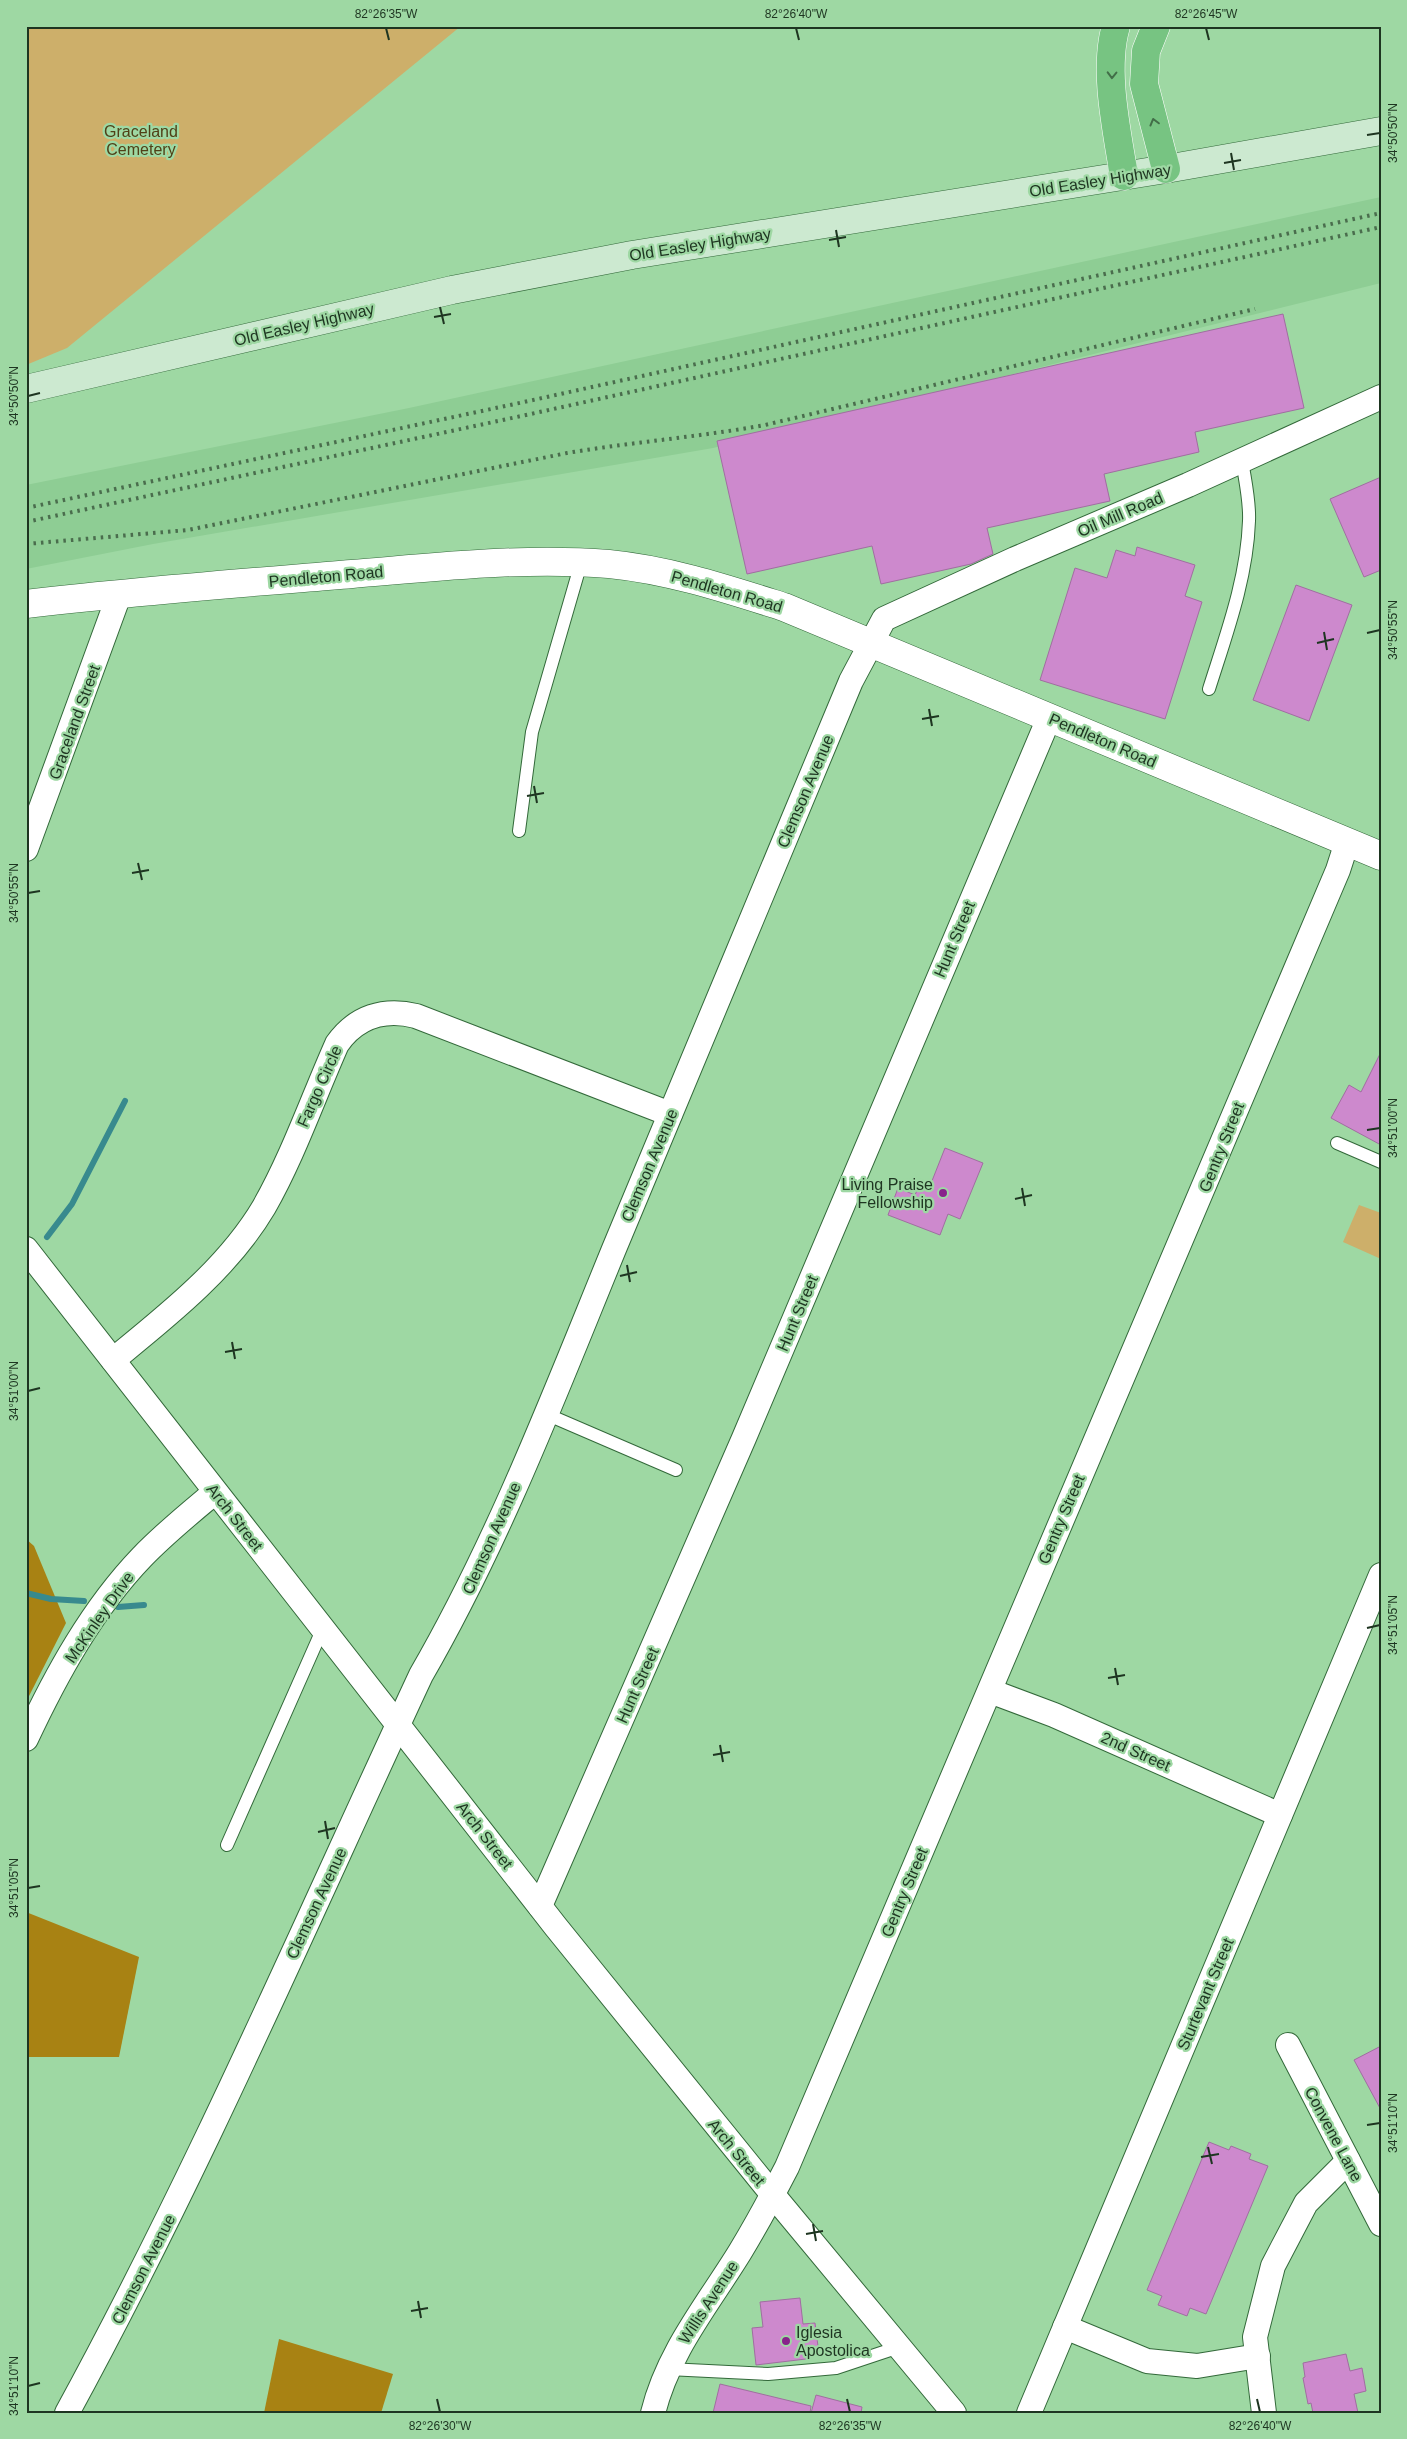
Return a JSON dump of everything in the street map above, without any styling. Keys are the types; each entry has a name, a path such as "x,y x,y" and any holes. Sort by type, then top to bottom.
{"highway":[{"path":"1116,26 1113,36 1111,96 1124,176"},
{"path":"1156,26 1146,52 1144,84 1166,169"}],"main road":[{"name":"Old Easley Highway","path":"26,389 452,290 632,255 1124,176 1381,131"}],"street":[{"name":"Oil Mill Road","path":"870,643 884,619 1381,397"},
{"name":"Pendleton Road","path":"26,604 120,594 475,564 610,564 666,572 719,586 784,607 1381,856"},
{"name":"Graceland Street","path":"26,850 120,594"},
{"name":"Clemson Avenue","path":"67,2413 125,2307 176,2205 421,1675 452,1622 484,1557 546,1414 851,681 870,643"},
{"name":"Hunt Street","path":"540,1906 744,1438 1049,718"},
{"name":"Gentry Street","path":"773,2195 791,2158 990,1691 1338,870 1347,842"},
{"name":"Fargo Circle","path":"113,1360 212,1272 241,1240 263,1208 277,1182 337,1044 349,1029 368,1017 390,1012 416,1016 670,1114"},
{"name":"Arch Street","path":"26,1249 540,1906 773,2195 954,2413"},
{"name":"McKinley Drive","path":"26,1739 44,1700 76,1646 114,1590 141,1558 173,1526 215,1492"},
{"name":"Sturtevant Street","path":"1029,2413 1381,1575"},
{"name":"2nd Street","path":"990,1691 1054,1715 1280,1815"},
{"name":"Convene Lane","path":"1288,2045 1381,2224"},
{"path":"1264,2413 1255,2337 1273,2266 1306,2203 1348,2160"},
{"name":"Willis Avenue","path":"653,2413 668,2369 686,2335 740,2252 773,2195"},
{"path":"1065,2327 1147,2361 1197,2366 1258,2356"}],"lane":[{"path":"1209,689 1228,629 1246,550 1249,500 1242,460"},
{"path":"519,831 532,732 581,563"},
{"path":"1336,1143 1381,1162"},
{"path":"546,1414 676,1470"},
{"path":"227,1845 323,1628"},
{"path":"668,2369 768,2374 836,2368 898,2347"}],"shaded area":[{"path":"1381,197 1381,283 713,448 153,544 26,569 26,485 409,408"},
{"path":"26,1539 34,1546 66,1623 26,1702"},
{"path":"26,1912 139,1957 119,2057 26,2057"},
{"path":"279,2339 393,2374 381,2413 264,2413"}],"green space":[{"name":"Graceland Cemetery","path":"26,26 461,26 67,348 26,365"},
{"path":"1359,1205 1381,1213 1381,1259 1343,1242"}],"building":[{"path":"1283,314 1304,408 1195,432 1199,452 1104,474 1110,501 987,528 993,554 971,564 881,584 872,546 747,574 717,441"},
{"path":"1381,477 1381,570 1364,577 1330,499"},
{"path":"1137,547 1195,565 1185,596 1202,602 1165,719 1040,680 1075,568 1107,578 1116,550 1135,556"},
{"path":"1296,585 1352,605 1309,721 1253,700"},
{"path":"1381,1052 1381,1145 1331,1118 1349,1085 1361,1092"},
{"name":"Living Praise Fellowship","path":"945,1148 983,1163 960,1219 948,1214 940,1235 888,1215 898,1188 915,1195 918,1188 928,1191"},
{"path":"1381,2046 1381,2110 1354,2060"},
{"path":"1209,2142 1229,2150 1231,2146 1251,2154 1249,2159 1268,2166 1206,2314 1190,2308 1187,2316 1158,2305 1162,2296 1147,2290"},
{"name":"Iglesia Apostolica","path":"800,2298 803,2324 815,2323 819,2354 806,2355 806,2359 756,2365 752,2328 763,2327 760,2302"},
{"path":"1346,2354 1350,2371 1362,2368 1366,2391 1354,2394 1358,2413 1313,2413 1311,2403 1308,2404 1303,2378 1305,2377 1303,2363"},
{"path":"720,2384 811,2406 810,2413 713,2413"},
{"path":"816,2395 862,2407 861,2413 811,2413"}],"waterway":[{"path":"47,1237 72,1204 125,1101"},
{"path":"26,1593 51,1599 84,1601"},
{"path":"118,1607 144,1605"}],"railway":[{"path":"26,508 524,402 1381,213"},
{"path":"26,522 526,415 1381,227"},
{"path":"26,544 188,530 567,453 765,425 1255,309"}],"place":[{"name":"Living Praise Fellowship","path":"943,1193"},
{"name":"Iglesia Apostolica","path":"786,2341"}]}
